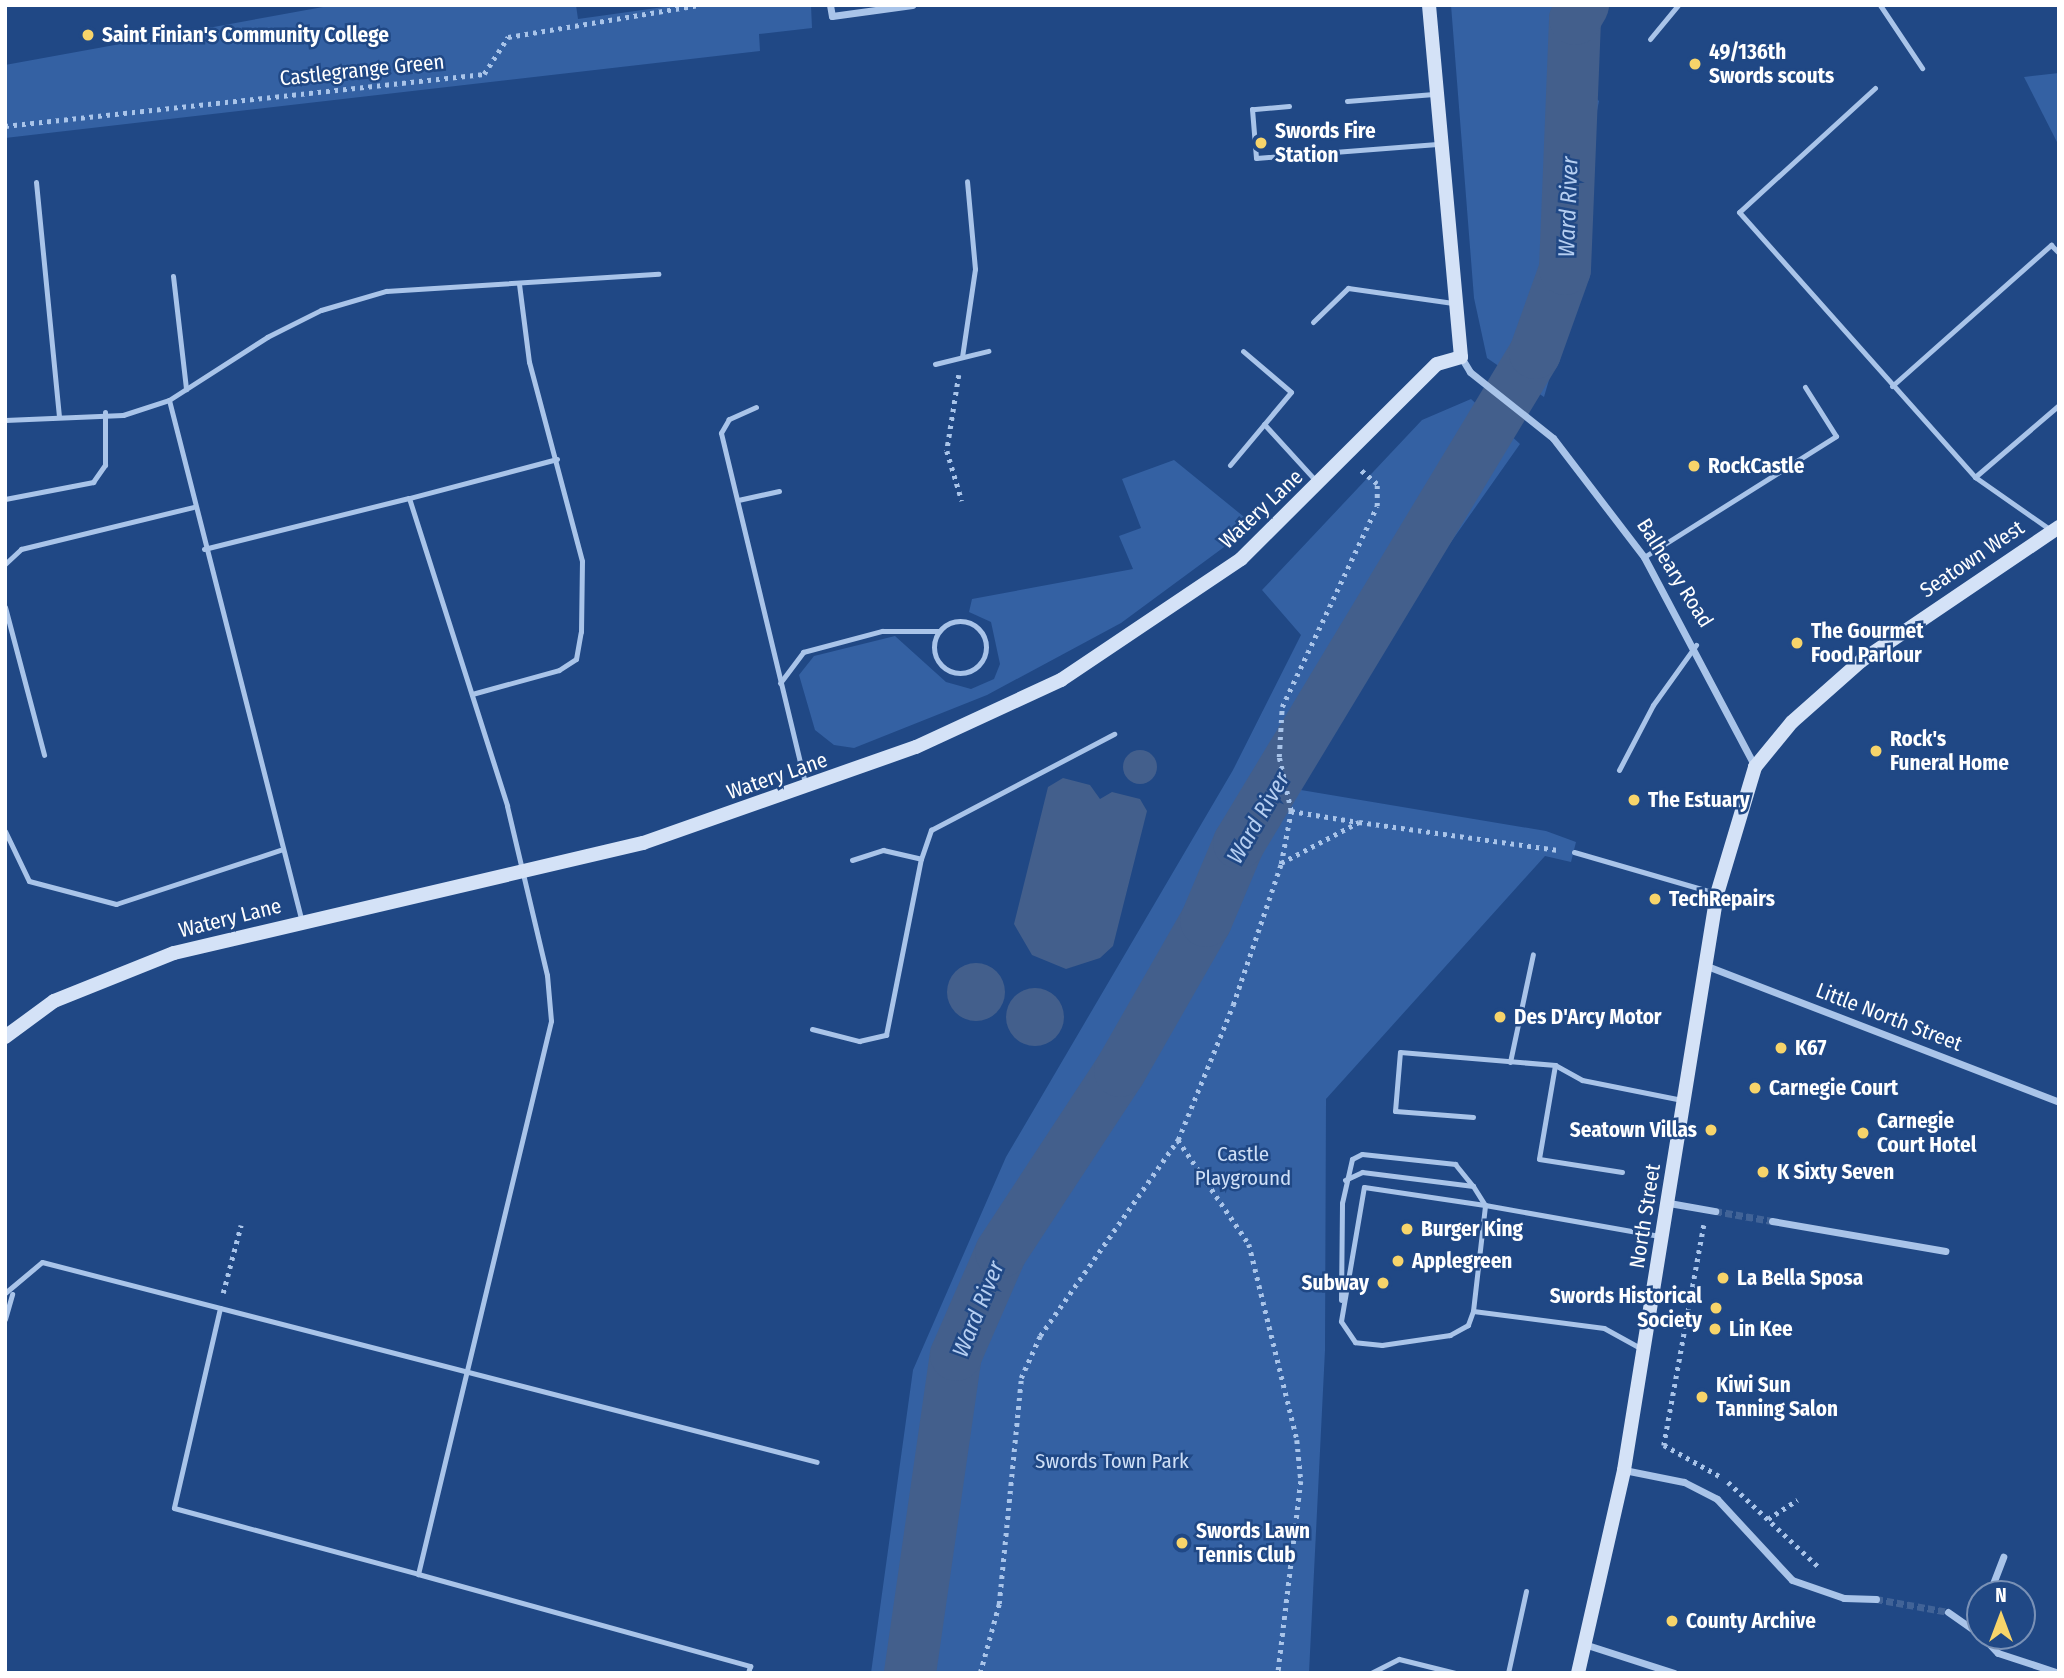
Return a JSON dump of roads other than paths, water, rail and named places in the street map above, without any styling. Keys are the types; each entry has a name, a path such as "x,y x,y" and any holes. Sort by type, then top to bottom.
{"main road":[{"path":"1429,5 1453,303 1461,357"},
{"name":"Watery Lane","path":"5,1037 54,1001 174,954 643,842 807,789 1061,680 1241,559 1437,364 1461,357"},
{"name":"Seatown West","path":"1755,767 1792,722 1861,661 2055,529"},
{"name":"North Street","path":"1578,1673 1623,1470 1645,1350 1717,894 1755,767"}],"street":[{"path":"830,5 832,16 912,5"},
{"name":"Balheary Road","path":"1461,357 1478,379 1533,417 1644,558 1696,645 1755,767"},
{"name":"Little North Street","path":"1707,966 2059,1102"},
{"path":"1669,1203 1711,1211"},
{"path":"1772,1221 1945,1251"},
{"path":"1623,1470 1684,1482 1717,1499 1792,1580 1844,1598 1876,1599"},
{"path":"1994,1580 2003,1557"},
{"path":"1948,1612 1966,1624"},
{"path":"1584,1644 1674,1673"},
{"path":"1995,1650 2059,1673"}],"lane":[{"path":"1650,39 1678,5"},
{"path":"1880,5 1922,68"},
{"path":"1875,88 1739,212 1975,477 2055,529"},
{"path":"1347,101 1436,94"},
{"path":"1290,106 1252,109 1256,158 1440,144"},
{"path":"962,357 975,269 967,181"},
{"path":"36,182 59,416"},
{"path":"1892,386 2051,245 2059,253"},
{"path":"5,420 105,412 123,415 169,400 321,310 386,291 659,274"},
{"path":"173,276 186,389"},
{"path":"472,694 559,670 576,659 582,561 529,362 519,284"},
{"path":"1313,322 1348,288 1453,303"},
{"path":"935,364 988,351"},
{"path":"1230,465 1291,392 1243,351"},
{"path":"1644,558 1836,436 1805,387"},
{"path":"169,400 193,507 280,850 302,922"},
{"path":"1975,477 2059,405"},
{"path":"757,407 729,419 721,433 807,789"},
{"path":"5,499 93,482 105,465 105,412"},
{"path":"1265,424 1319,484"},
{"path":"204,549 557,459"},
{"path":"738,500 779,491"},
{"path":"409,498 472,694 522,873 551,1021 466,1372 467,1387 418,1574"},
{"path":"5,564 21,549 193,507"},
{"path":"5,607 44,755"},
{"path":"780,683 803,652 883,631 938,631 961,621 977,627 985,643 982,660 970,671 946,669 933,648 938,631"},
{"path":"1619,769 1653,705 1696,645"},
{"path":"812,1030 859,1041 886,1035 921,859 931,830 1114,734"},
{"path":"5,831 29,881 116,904 280,850"},
{"path":"852,860 883,850 921,859"},
{"path":"1573,852 1717,894"},
{"path":"1510,1062 1533,954"},
{"path":"1473,1117 1395,1111 1400,1052 1555,1065 1582,1080 1685,1100"},
{"path":"1555,1065 1539,1159 1622,1172"},
{"path":"1363,1154 1455,1164 1485,1205 1474,1311 1468,1325 1450,1335 1382,1345 1355,1342 1341,1321 1345,1180 1352,1159 1363,1154"},
{"path":"1345,1180 1362,1172 1473,1186"},
{"path":"1341,1321 1364,1187 1485,1205 1663,1237"},
{"path":"5,1319 9,1293 18,1279 43,1262 817,1462"},
{"path":"220,1308 174,1508 750,1666 748,1673"},
{"path":"1474,1311 1604,1328 1645,1350"},
{"path":"1508,1673 1526,1591"},
{"path":"1371,1673 1399,1659 1455,1673"}],"waterway":[{"name":"Ward River","path":"910,1673 956,1355 1001,1252 1120,1071 1206,921 1239,843 1535,353 1565,269 1575,19 1583,5"}],"tunnel":[{"path":"1715,1211 1772,1221"},
{"path":"1876,1599 1948,1612"}],"place":[{"name":"Saint Finian's Community College","path":"88,35"},
{"name":"49/136th Swords scouts","path":"1695,64"},
{"name":"Swords Fire Station","path":"1261,143"},
{"name":"RockCastle","path":"1694,466"},
{"name":"The Gourmet Food Parlour","path":"1797,643"},
{"name":"Rock's Funeral Home","path":"1876,751"},
{"name":"The Estuary","path":"1634,800"},
{"name":"TechRepairs","path":"1655,899"},
{"name":"Des D'Arcy Motor","path":"1500,1017"},
{"name":"K67","path":"1781,1048"},
{"name":"Carnegie Court","path":"1755,1088"},
{"name":"Seatown Villas","path":"1711,1130"},
{"name":"Carnegie Court Hotel","path":"1863,1133"},
{"name":"K Sixty Seven","path":"1763,1172"},
{"name":"Burger King","path":"1407,1229"},
{"name":"Applegreen","path":"1398,1261"},
{"name":"La Bella Sposa","path":"1723,1278"},
{"name":"Subway","path":"1383,1283"},
{"name":"Swords Historical Society","path":"1716,1308"},
{"name":"Lin Kee","path":"1715,1329"},
{"name":"Kiwi Sun Tanning Salon","path":"1702,1397"},
{"name":"Swords Lawn Tennis Club","path":"1182,1543"},
{"name":"County Archive","path":"1672,1621"}],"park label":[{"name":"Castle Playground","path":"1243,1166"},
{"name":"Swords Town Park","path":"1112,1461"}]}
